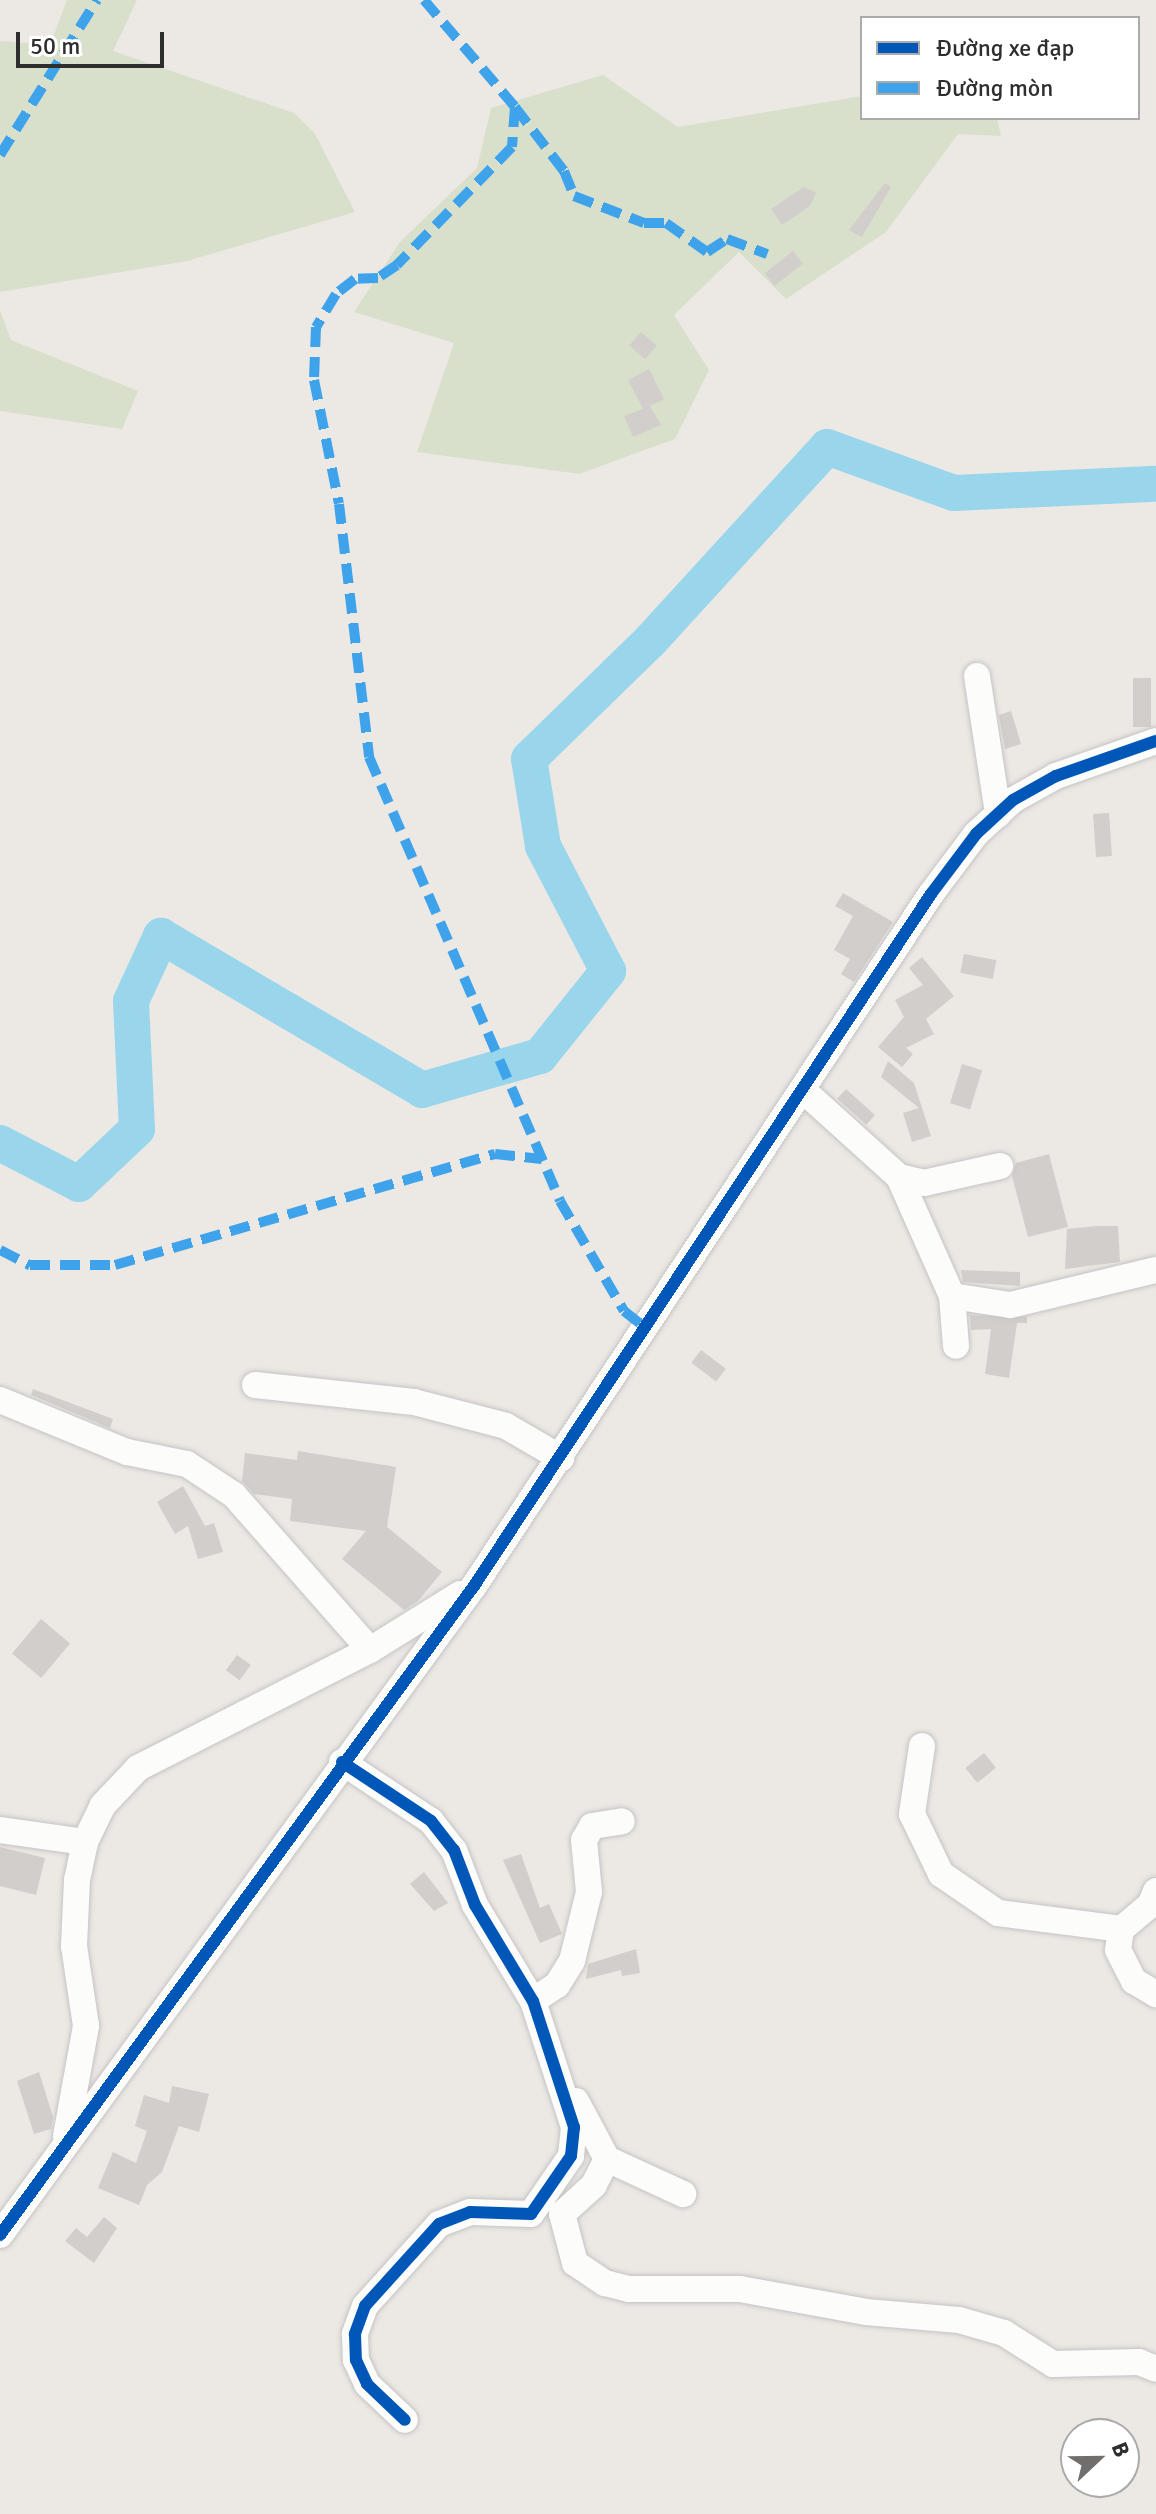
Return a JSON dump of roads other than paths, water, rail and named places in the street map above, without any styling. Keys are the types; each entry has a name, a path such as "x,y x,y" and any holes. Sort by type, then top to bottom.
{"street":[{"path":"977,676 998,814"},
{"path":"0,2235 342,1762 474,1586 805,1092 931,894 998,814 1056,776 1156,741"},
{"path":"805,1092 899,1177 952,1296 956,1346"},
{"path":"899,1177 924,1183 1000,1166"},
{"path":"952,1296 1010,1305 1156,1270"},
{"path":"255,1385 414,1402 506,1426 561,1458"},
{"path":"0,1400 127,1452 187,1464 222,1487 370,1650"},
{"path":"64,2147 86,2026 74,1946 85,1842 103,1805 138,1768 370,1650 474,1586"},
{"path":"922,1746 912,1814 941,1874 998,1913 1121,1929"},
{"path":"342,1762 431,1821 446,1840 475,1905 533,2001 544,2046 574,2127 571,2156 556,2184 531,2214 470,2212 439,2224 365,2306 355,2334 356,2360 367,2384 405,2420"},
{"path":"533,2001 557,1985 572,1961 589,1892 582,1864 584,1840 592,1826 622,1821"},
{"path":"0,1830 85,1842"},
{"path":"1156,1891 1150,1905 1121,1929 1118,1950 1134,1981 1156,1994"},
{"path":"544,2046 607,2159 683,2194"},
{"path":"607,2159 594,2185 562,2214 575,2263 605,2283 629,2289 740,2289 866,2312 959,2320 1004,2333 1053,2364 1139,2362 1156,2369"}],"waterway":[{"path":"0,1143 79,1184 137,1129 131,1001 161,936 422,1090 540,1056 608,971 543,846 529,759 651,640 827,447 954,493 1156,484"}]}
